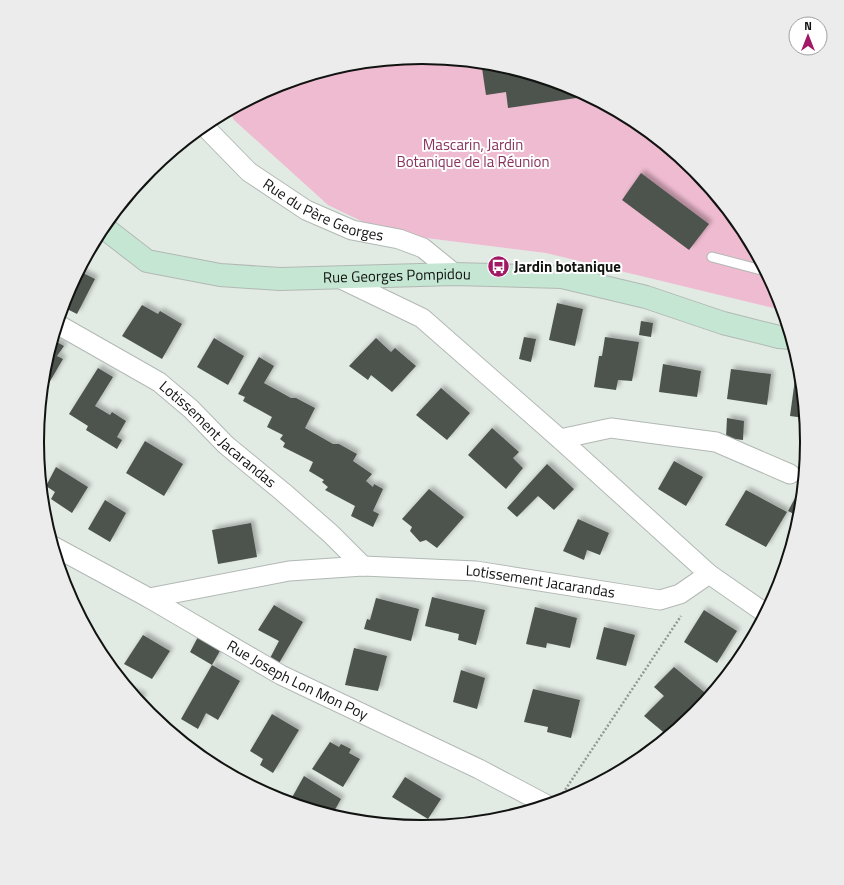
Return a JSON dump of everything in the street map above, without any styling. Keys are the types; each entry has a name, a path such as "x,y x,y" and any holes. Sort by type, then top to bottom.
{"main road":[{"name":"Rue Georges Pompidou","path":"109,231 147,261 220,275 280,279 456,274 562,277 646,297 723,323 785,337"}],"street":[{"name":"Rue du Père Georges","path":"209,131 249,172 306,210 352,230 399,239 423,248 456,274"},
{"path":"339,278 422,318 560,439 709,574 761,611"},
{"name":"Lotissement Jacarandas","path":"62,327 159,382 191,409 226,445 331,534 363,566"},
{"path":"560,439 611,428 716,442 790,474"},
{"name":"Rue Joseph Lon Mon Poy","path":"60,550 149,598 281,675 479,769 549,798"},
{"name":"Lotissement Jacarandas","path":"149,598 289,571 363,566 476,571 660,600 680,594 709,574"}],"lane":[{"path":"712,256 758,269"}],"path":[{"path":"557,795 683,613"}],"green space":[{"name":"Mascarin, Jardin Botanique de la Réunion","path":"397,65 447,65 496,72 520,77 567,93 589,103 632,128 671,158 689,175 722,212 736,232 761,275 775,308 546,253 386,233 328,205 234,120 232,116 255,103 300,85 324,77 348,72"}],"building":[{"path":"482,70 520,77 578,98 508,108 506,92 486,95"},
{"path":"641,173 709,224 689,250 622,200"},
{"path":"84,273 95,279 77,314 68,310"},
{"path":"557,303 583,309 575,346 549,340"},
{"path":"142,305 158,314 160,311 182,324 162,359 122,336"},
{"path":"641,321 653,323 651,337 639,335"},
{"path":"524,337 536,339 531,362 519,359"},
{"path":"605,337 639,342 632,381 618,380 616,390 594,387 599,356 602,356"},
{"path":"214,338 244,356 228,385 197,367"},
{"path":"376,338 391,352 395,348 416,366 392,392 371,375 368,380 349,366"},
{"path":"58,343 64,346 57,356 63,359 49,383"},
{"path":"259,357 274,366 264,383 291,398 296,398 315,408 305,428 333,444 339,444 357,454 353,461 372,474 366,481 373,487 374,484 383,489 373,511 379,514 373,527 351,516 355,506 325,490 328,487 322,482 324,480 309,471 313,462 283,447 285,443 280,439 283,435 267,427 272,417 243,401 245,397 238,394"},
{"path":"663,364 701,371 697,397 659,392"},
{"path":"98,368 113,377 95,406 110,415 112,412 126,421 117,437 122,440 117,449 86,430 88,426 69,414"},
{"path":"731,369 771,374 767,405 727,399"},
{"path":"795,380 799,417 790,416"},
{"path":"441,388 470,413 447,440 416,415"},
{"path":"727,418 744,421 743,440 726,438"},
{"path":"492,428 519,452 513,458 523,468 506,489 468,455"},
{"path":"145,441 183,464 164,496 126,473"},
{"path":"674,461 703,477 686,506 658,489"},
{"path":"547,464 574,489 554,510 538,496 517,517 507,508"},
{"path":"56,467 88,487 72,513 51,499 55,492 46,485"},
{"path":"429,489 464,517 437,548 426,540 420,542 410,531 412,527 402,519"},
{"path":"746,490 787,512 766,547 725,525"},
{"path":"796,495 793,514 788,511"},
{"path":"105,500 126,513 110,542 88,529"},
{"path":"578,519 609,533 600,555 587,550 584,560 563,551"},
{"path":"251,523 257,557 218,564 212,530"},
{"path":"432,597 485,610 476,645 458,640 459,634 425,626"},
{"path":"376,598 419,609 411,641 364,629 367,619 370,620"},
{"path":"274,605 303,622 278,665 269,660 279,641 258,630"},
{"path":"535,607 577,618 570,648 547,643 546,648 526,644"},
{"path":"704,610 737,631 717,663 684,642"},
{"path":"604,627 635,635 626,666 596,659"},
{"path":"143,635 170,651 152,679 124,664"},
{"path":"198,637 221,649 212,665 190,652"},
{"path":"354,648 387,656 378,691 345,685"},
{"path":"212,665 240,681 218,720 206,713 198,729 181,719"},
{"path":"674,667 705,693 664,733 644,716 664,696 654,687"},
{"path":"461,670 485,678 477,709 453,702"},
{"path":"533,689 580,700 571,738 547,732 548,727 524,722"},
{"path":"272,714 299,730 273,773 260,765 263,759 250,751"},
{"path":"330,742 339,747 341,744 351,749 349,753 360,759 343,787 312,769"},
{"path":"304,776 341,799 335,810 292,797"},
{"path":"405,777 441,799 428,819 392,797"}],"place":[{"name":"Jardin botanique","path":"498,267"}]}
